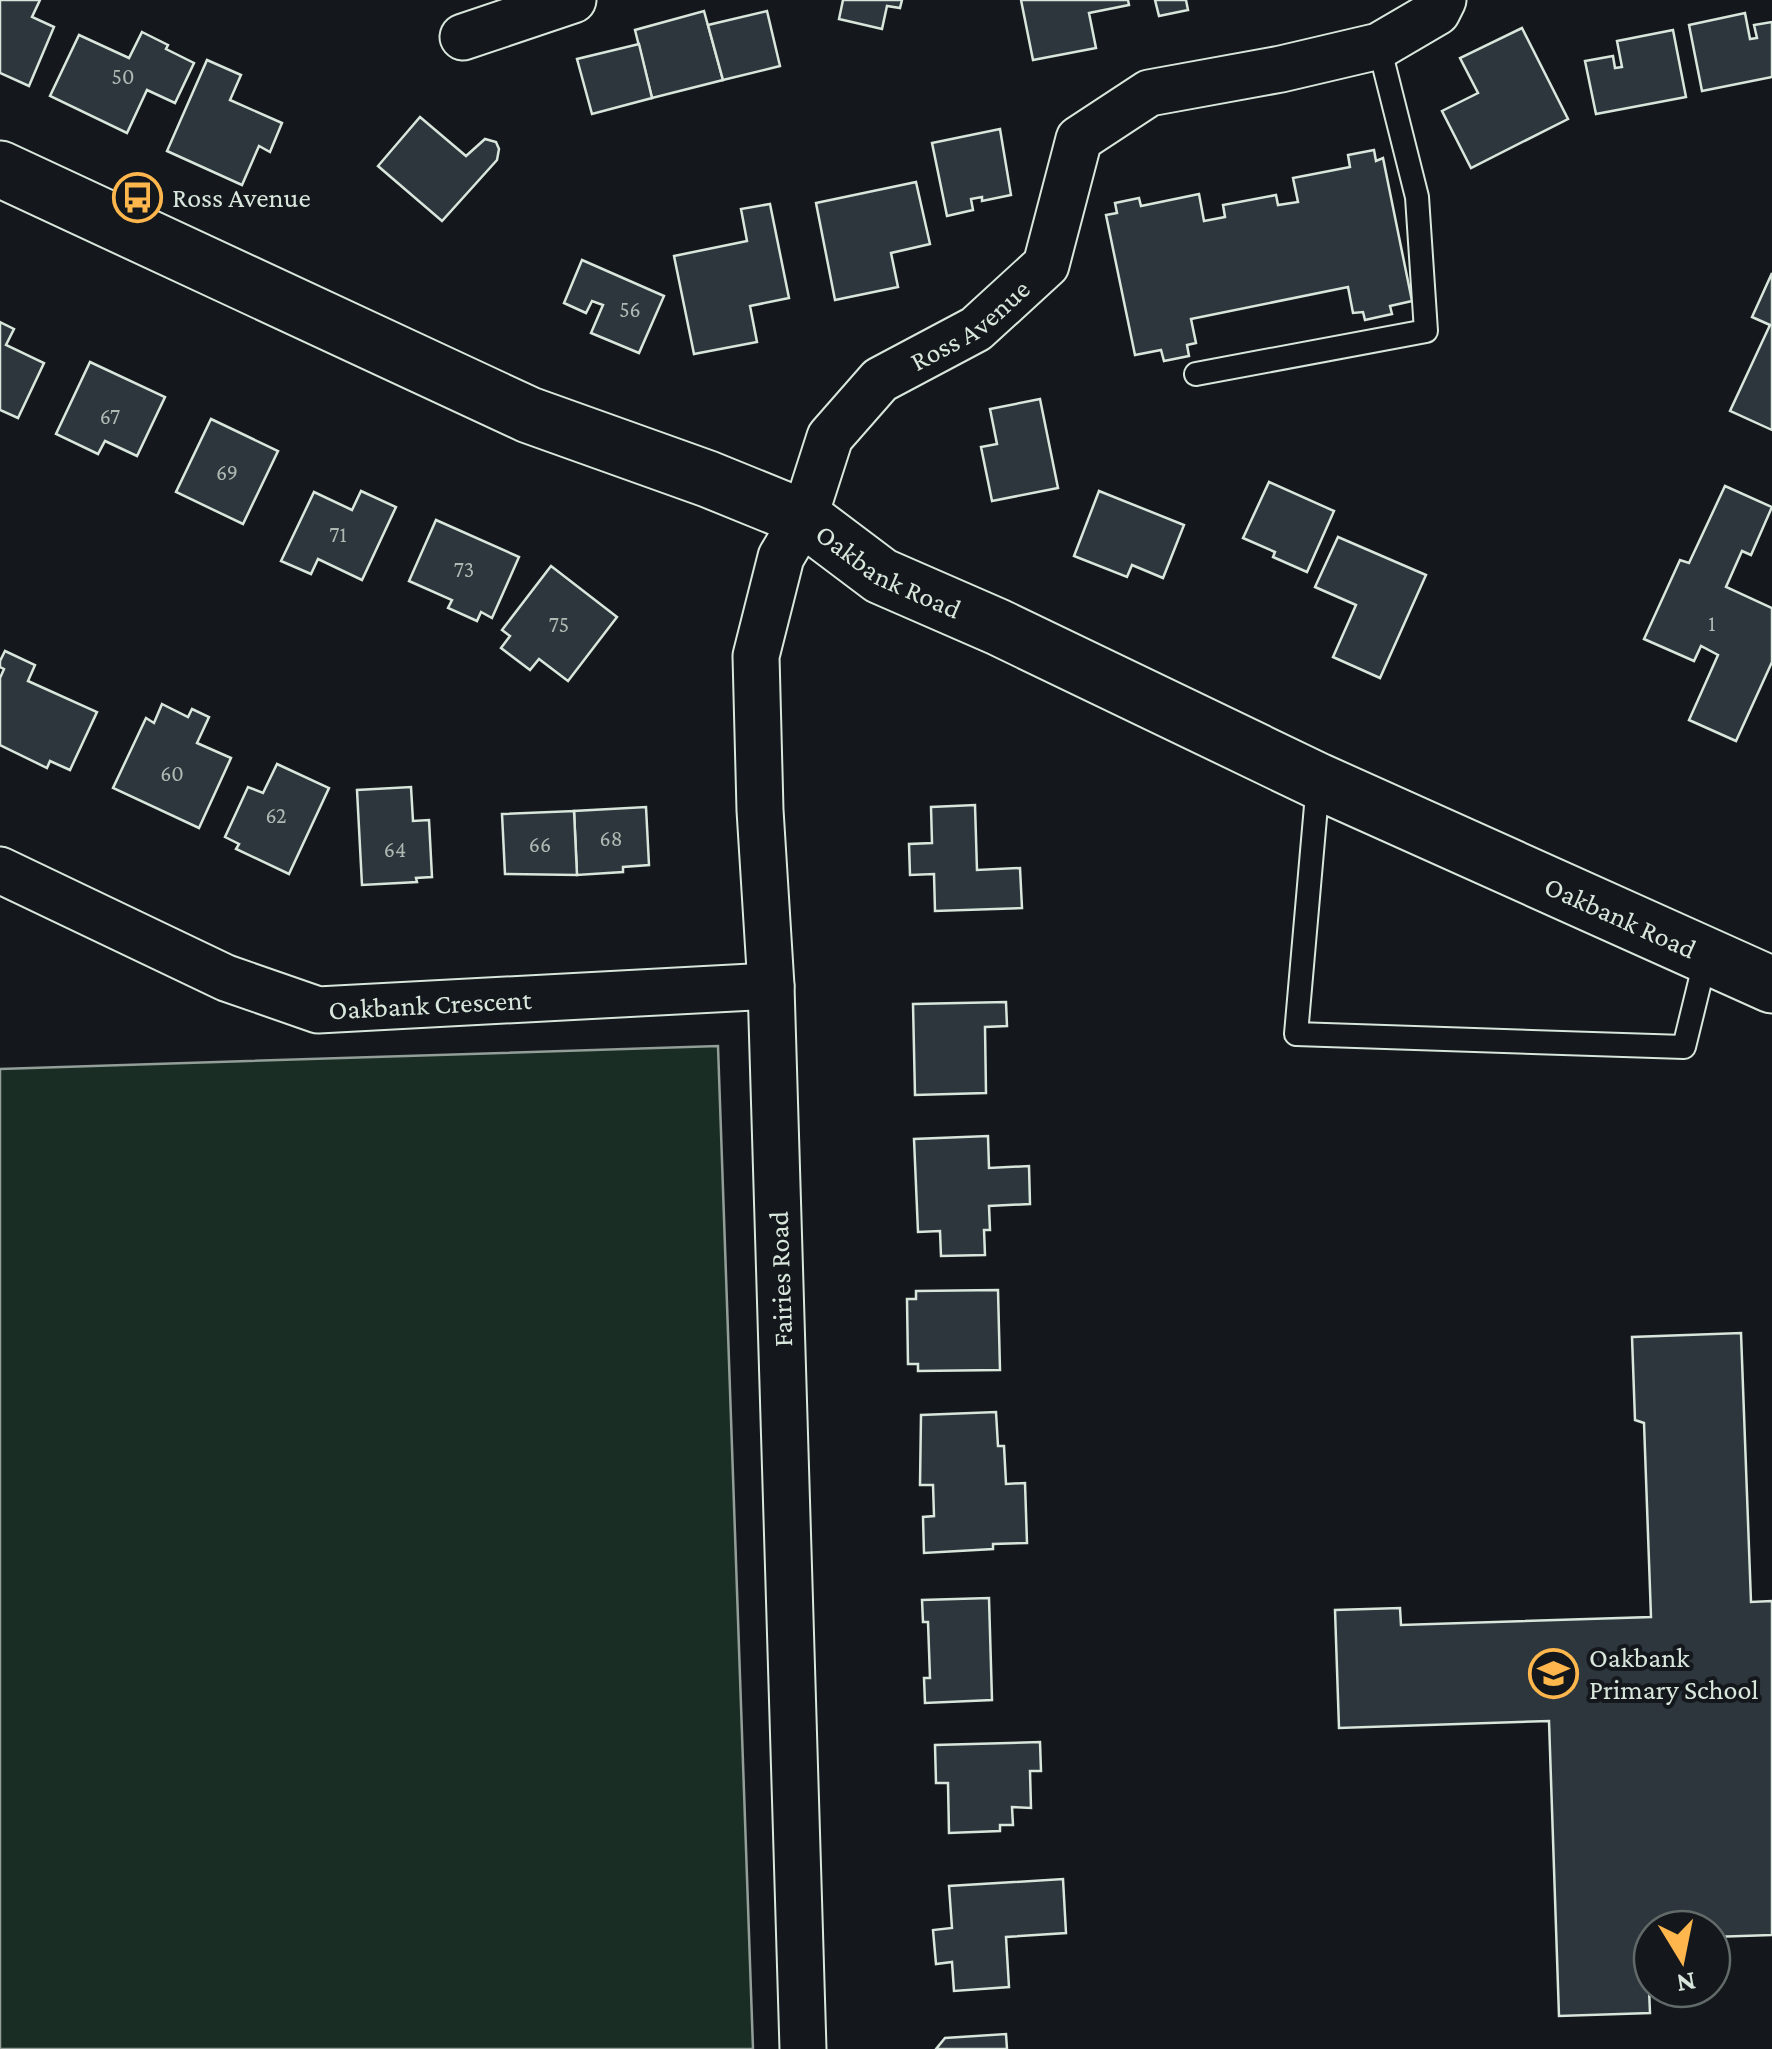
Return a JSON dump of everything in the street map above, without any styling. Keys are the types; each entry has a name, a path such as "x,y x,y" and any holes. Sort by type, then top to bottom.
{"street":[{"path":"462,38 573,0"},
{"name":"Ross Avenue","path":"804,518 830,437 880,380 976,329 1046,265 1079,139 1149,92 1281,69 1379,46 1437,12 1443,0"},
{"name":"Oakbank Road","path":"0,169 529,415 708,478 804,518 881,576 1318,780 1772,985"},
{"name":"Fairies Road","path":"803,2049 771,986 756,656 781,557 804,518"},
{"name":"Oakbank Crescent","path":"0,870 226,978 318,1010 771,986"}],"lane":[{"path":"1196,374 1426,331 1417,197 1379,46"},
{"path":"1318,780 1296,1034 1684,1047 1706,957"}],"green space":[{"path":"718,1046 753,2049 0,2049 0,1069"}],"building":[{"path":"0,0 40,0 32,17 54,27 29,86 0,73"},
{"path":"843,0 902,0 900,8 887,6 882,29 839,19"},
{"path":"1021,0 1128,0 1129,5 1089,13 1096,48 1033,60"},
{"path":"1155,0 1186,0 1188,10 1159,16"},
{"path":"704,11 723,80 652,98 635,30"},
{"path":"767,11 780,66 723,80 708,25"},
{"path":"1745,13 1750,39 1757,38 1754,25 1772,22 1772,77 1702,91 1689,25"},
{"path":"1522,28 1568,119 1471,168 1442,111 1478,93 1460,58"},
{"path":"1673,30 1686,97 1596,114 1585,61 1613,56 1615,68 1622,67 1617,41"},
{"path":"142,32 194,63 175,103 147,90 127,133 50,96 79,35 129,58"},
{"path":"639,44 652,98 592,114 577,59"},
{"path":"207,60 241,75 230,100 282,123 270,152 259,146 242,185 167,151"},
{"path":"420,117 466,156 485,139 496,142 499,149 497,160 442,221 378,166"},
{"path":"1000,129 1011,195 982,201 982,197 971,199 973,210 947,216 932,143"},
{"path":"1374,150 1376,161 1383,158 1412,301 1390,306 1392,314 1365,320 1363,312 1353,313 1348,287 1191,319 1196,343 1187,345 1189,356 1164,361 1161,350 1135,355 1106,215 1117,213 1115,203 1139,198 1141,206 1199,194 1204,221 1225,217 1223,205 1276,195 1278,205 1298,202 1293,178 1350,167 1348,155"},
{"path":"916,182 930,244 891,253 898,287 835,300 816,203"},
{"path":"770,204 789,298 750,306 757,342 694,354 674,256 747,241 741,209"},
{"path":"582,260 664,296 639,353 591,333 603,305 592,301 586,313 564,303"},
{"path":"1772,273 1772,430 1730,411 1770,325 1752,317"},
{"path":"0,322 14,329 6,345 44,363 18,418 0,410"},
{"path":"90,362 165,397 137,456 105,441 98,454 56,434"},
{"path":"1040,399 1058,488 992,501 981,447 997,444 990,409"},
{"path":"211,419 278,451 243,524 176,492"},
{"path":"1269,482 1334,511 1307,572 1243,538"},
{"path":"1725,486 1772,507 1751,555 1742,551 1726,587 1772,608 1772,662 1736,741 1689,720 1718,655 1701,646 1694,661 1644,639 1680,560 1689,563"},
{"path":"361,491 396,507 362,580 318,559 311,574 281,561 314,492 352,510"},
{"path":"1099,491 1184,525 1163,578 1132,565 1127,577 1074,556"},
{"path":"436,520 519,557 492,618 481,612 477,621 448,608 452,600 409,581"},
{"path":"1338,537 1426,575 1380,678 1333,657 1356,605 1315,587"},
{"path":"551,566 617,617 568,681 539,659 530,670 501,648 510,636 502,630"},
{"path":"5,651 35,665 28,681 97,712 70,770 50,761 47,768 0,745 0,678 4,669 0,661"},
{"path":"162,704 188,717 192,709 209,717 197,743 231,758 199,828 113,788 146,718 154,723"},
{"path":"277,764 329,788 289,874 236,849 239,844 225,837 248,787 263,793"},
{"path":"411,787 413,821 429,820 432,877 416,878 417,882 362,885 357,790"},
{"path":"975,805 977,870 1020,868 1022,908 935,911 934,874 910,875 909,844 932,843 931,807"},
{"path":"646,807 649,865 623,867 623,872 577,875 574,811"},
{"path":"574,811 577,875 505,874 502,814"},
{"path":"1006,1002 1007,1026 985,1027 986,1093 915,1095 913,1004"},
{"path":"988,1136 989,1168 1029,1166 1030,1204 989,1206 990,1230 984,1230 985,1255 941,1256 940,1231 918,1232 914,1139"},
{"path":"998,1290 1000,1370 918,1371 918,1364 908,1364 907,1299 916,1299 916,1291"},
{"name":"Oakbank Primary School","path":"1741,1333 1751,1602 1772,1601 1772,1935 1732,1936 1732,1909 1632,1909 1632,2009 1650,2009 1650,2013 1559,2016 1549,1721 1339,1728 1335,1610 1400,1608 1401,1625 1651,1617 1644,1423 1635,1420 1632,1337"},
{"path":"996,1412 998,1446 1004,1446 1006,1484 1025,1483 1027,1543 924,1553 923,1517 934,1516 933,1485 920,1485 921,1415"},
{"path":"989,1598 992,1700 925,1703 924,1678 930,1678 928,1622 923,1622 922,1600"},
{"path":"1040,1742 1041,1771 1030,1771 1031,1808 1012,1807 1013,1825 1000,1825 1000,1831 949,1833 948,1783 936,1783 935,1745"},
{"path":"1063,1879 1066,1933 1006,1937 1009,1987 954,1991 952,1962 936,1964 933,1930 952,1928 949,1886"},
{"path":"1006,2034 1007,2049 936,2049 945,2038"}],"place":[{"name":"Ross Avenue","path":"137,197"},
{"name":"Oakbank Primary School","path":"1554,1673"}]}
